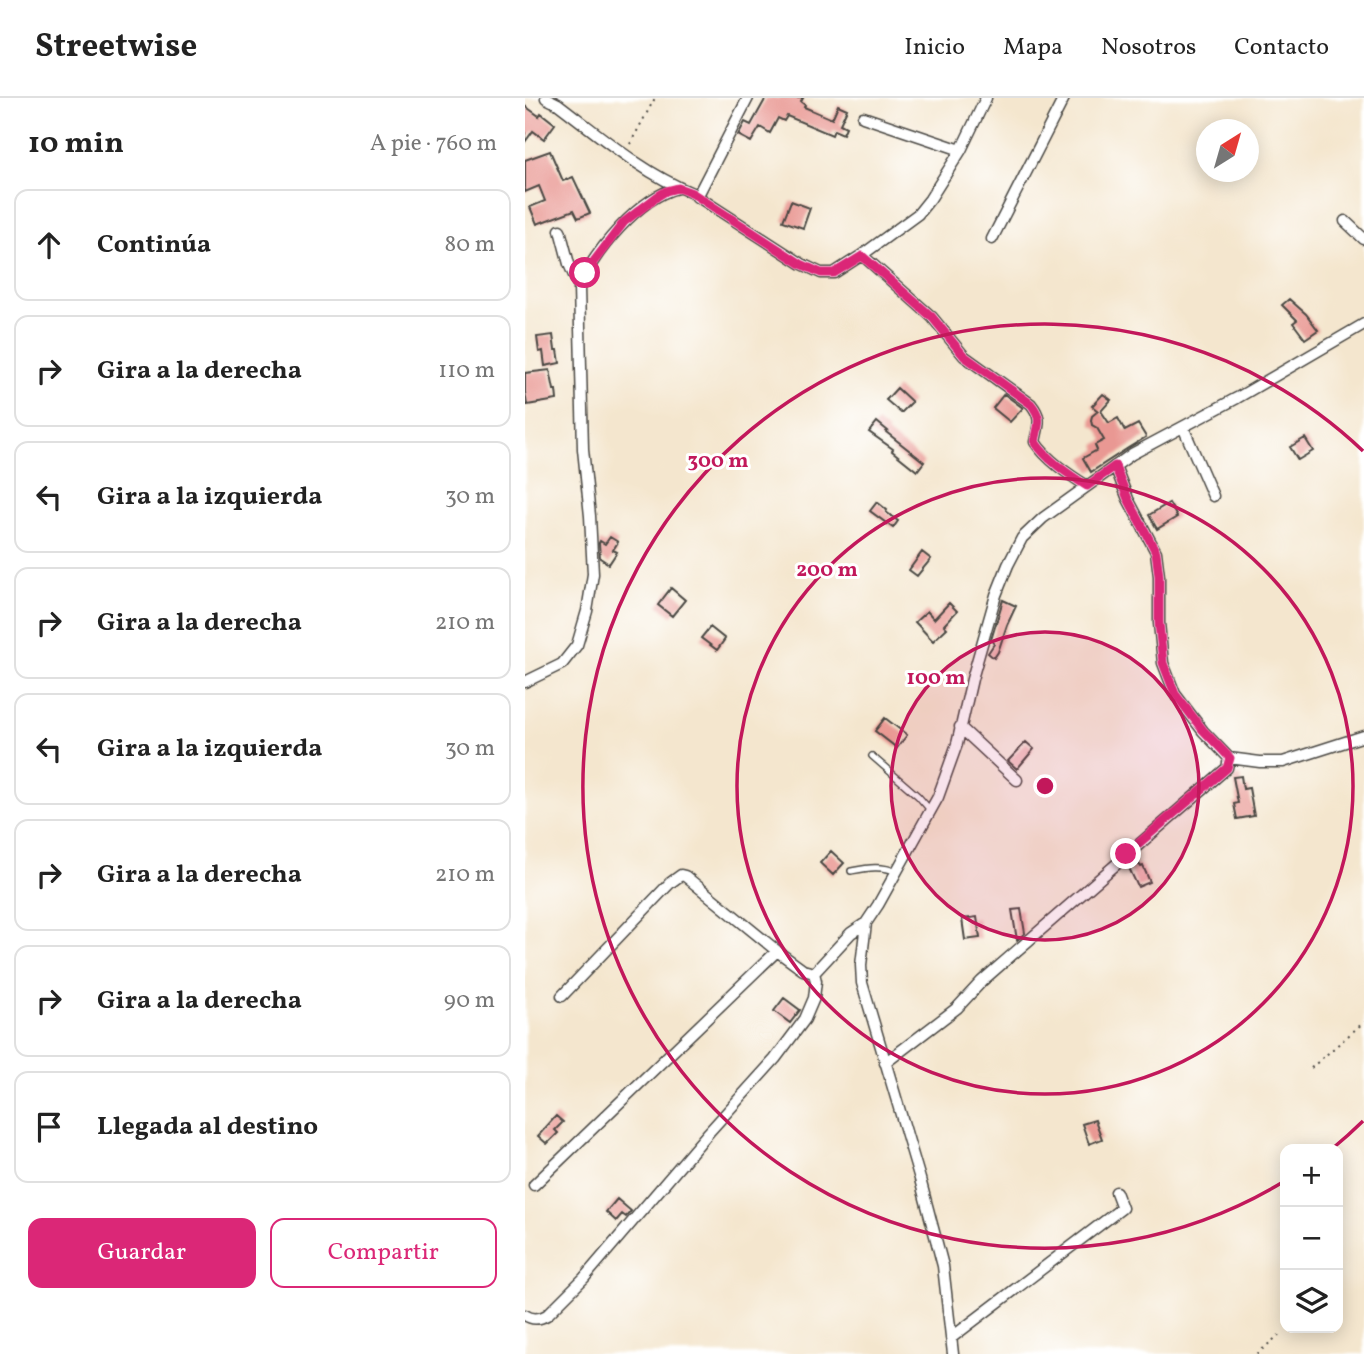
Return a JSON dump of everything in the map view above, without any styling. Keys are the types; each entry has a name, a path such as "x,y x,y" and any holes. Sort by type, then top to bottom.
{"street":[{"path":"697,197 748,98"},
{"path":"554,100 625,154 801,264 821,273 834,273 862,256 918,214 961,150 986,98"},
{"path":"992,239 1064,98"},
{"path":"863,117 961,150"},
{"path":"579,287 585,273 624,222 658,196 678,188"},
{"path":"1345,221 1364,239"},
{"path":"525,682 562,664 577,645 587,611 593,574 583,449 579,287 569,264 560,230"},
{"path":"862,256 932,317 964,356 1031,404 1040,419 1035,442 1039,449 1087,486"},
{"path":"814,973 851,933 866,923 931,811 957,744 996,595 1007,565 1022,538 1043,519 1132,454 1237,398 1364,324"},
{"path":"1183,428 1213,496"},
{"path":"1115,466 1128,499 1156,552 1163,663 1175,694 1203,730 1230,758 1260,762 1283,762 1364,736"},
{"path":"960,727 1017,780"},
{"path":"885,1063 957,1008 982,981 1227,768 1230,758"},
{"path":"562,996 681,874 776,951 803,970 814,973"},
{"path":"866,923 862,983 943,1266 953,1354"},
{"path":"534,1185 776,951"},
{"path":"525,1315 541,1319 584,1278 775,1059 805,1019 814,998 814,973"},
{"path":"951,1338 1122,1208 1116,1192"}],"lane":[{"path":"872,756 918,796 931,811"},
{"path":"851,871 879,866 897,872"}],"path":[{"path":"625,154 656,98"},
{"path":"1311,1068 1364,1022"},
{"path":"1257,1354 1279,1335"}],"building":[{"path":"766,98 803,98 801,102 804,107 832,119 838,105 847,109 840,124 846,127 843,134 834,130 832,135 787,116 784,121 778,118 770,133 760,127 751,142 738,135 745,122 751,125"},
{"path":"525,106 539,116 541,113 555,124 544,139 533,131 525,142"},
{"path":"550,151 563,181 573,177 590,213 578,218 574,210 537,224 530,207 545,201 539,186 525,192 525,160"},
{"path":"791,201 810,208 803,228 783,221"},
{"path":"1289,299 1306,314 1318,330 1305,339 1293,323 1297,320 1282,305"},
{"path":"553,335 560,363 545,366 537,337"},
{"path":"550,370 557,400 527,405 525,373"},
{"path":"897,388 912,402 901,413 886,400"},
{"path":"1004,394 1023,408 1010,422 993,408"},
{"path":"1103,394 1111,400 1101,411 1109,423 1118,418 1125,431 1138,424 1146,437 1091,472 1083,458 1097,450 1095,445 1104,440 1091,420 1098,411 1092,406"},
{"path":"877,422 924,462 917,471 869,432"},
{"path":"1305,438 1313,451 1298,460 1290,447"},
{"path":"877,502 898,521 893,528 870,511"},
{"path":"1169,503 1177,517 1157,529 1149,515"},
{"path":"610,537 618,542 613,550 617,552 609,564 600,558 599,543 600,541 605,544"},
{"path":"922,552 931,559 917,576 909,570"},
{"path":"671,588 685,600 672,616 658,605"},
{"path":"1003,600 1016,606 994,658 988,653 994,644 991,640"},
{"path":"949,603 957,611 944,625 947,628 933,641 915,622 927,611 934,619"},
{"path":"710,627 725,639 717,650 701,638"},
{"path":"885,718 907,735 897,748 875,731"},
{"path":"1026,742 1034,749 1017,769 1008,761"},
{"path":"1241,776 1243,789 1249,788 1254,816 1237,819 1234,804 1238,803 1233,777"},
{"path":"831,851 844,863 833,875 820,863"},
{"path":"1139,864 1143,866 1150,882 1138,887 1129,868"},
{"path":"1021,909 1025,933 1017,940 1012,910"},
{"path":"977,917 980,938 965,940 962,919"},
{"path":"784,998 800,1010 790,1023 774,1011"},
{"path":"556,1116 563,1122 555,1130 558,1133 547,1144 538,1136"},
{"path":"1095,1120 1102,1139 1089,1144 1082,1124"},
{"path":"617,1199 631,1211 626,1217 622,1214 616,1221 606,1212"}],"route":[{"path":"585,273 624,222 658,196 678,188 692,193 801,264 821,273 834,273 862,256 932,317 964,356 1031,404 1040,419 1035,442 1039,449 1070,476 1087,486 1115,466 1135,514 1156,552 1163,663 1175,694 1203,730 1230,758 1227,768 1126,854"}]}
